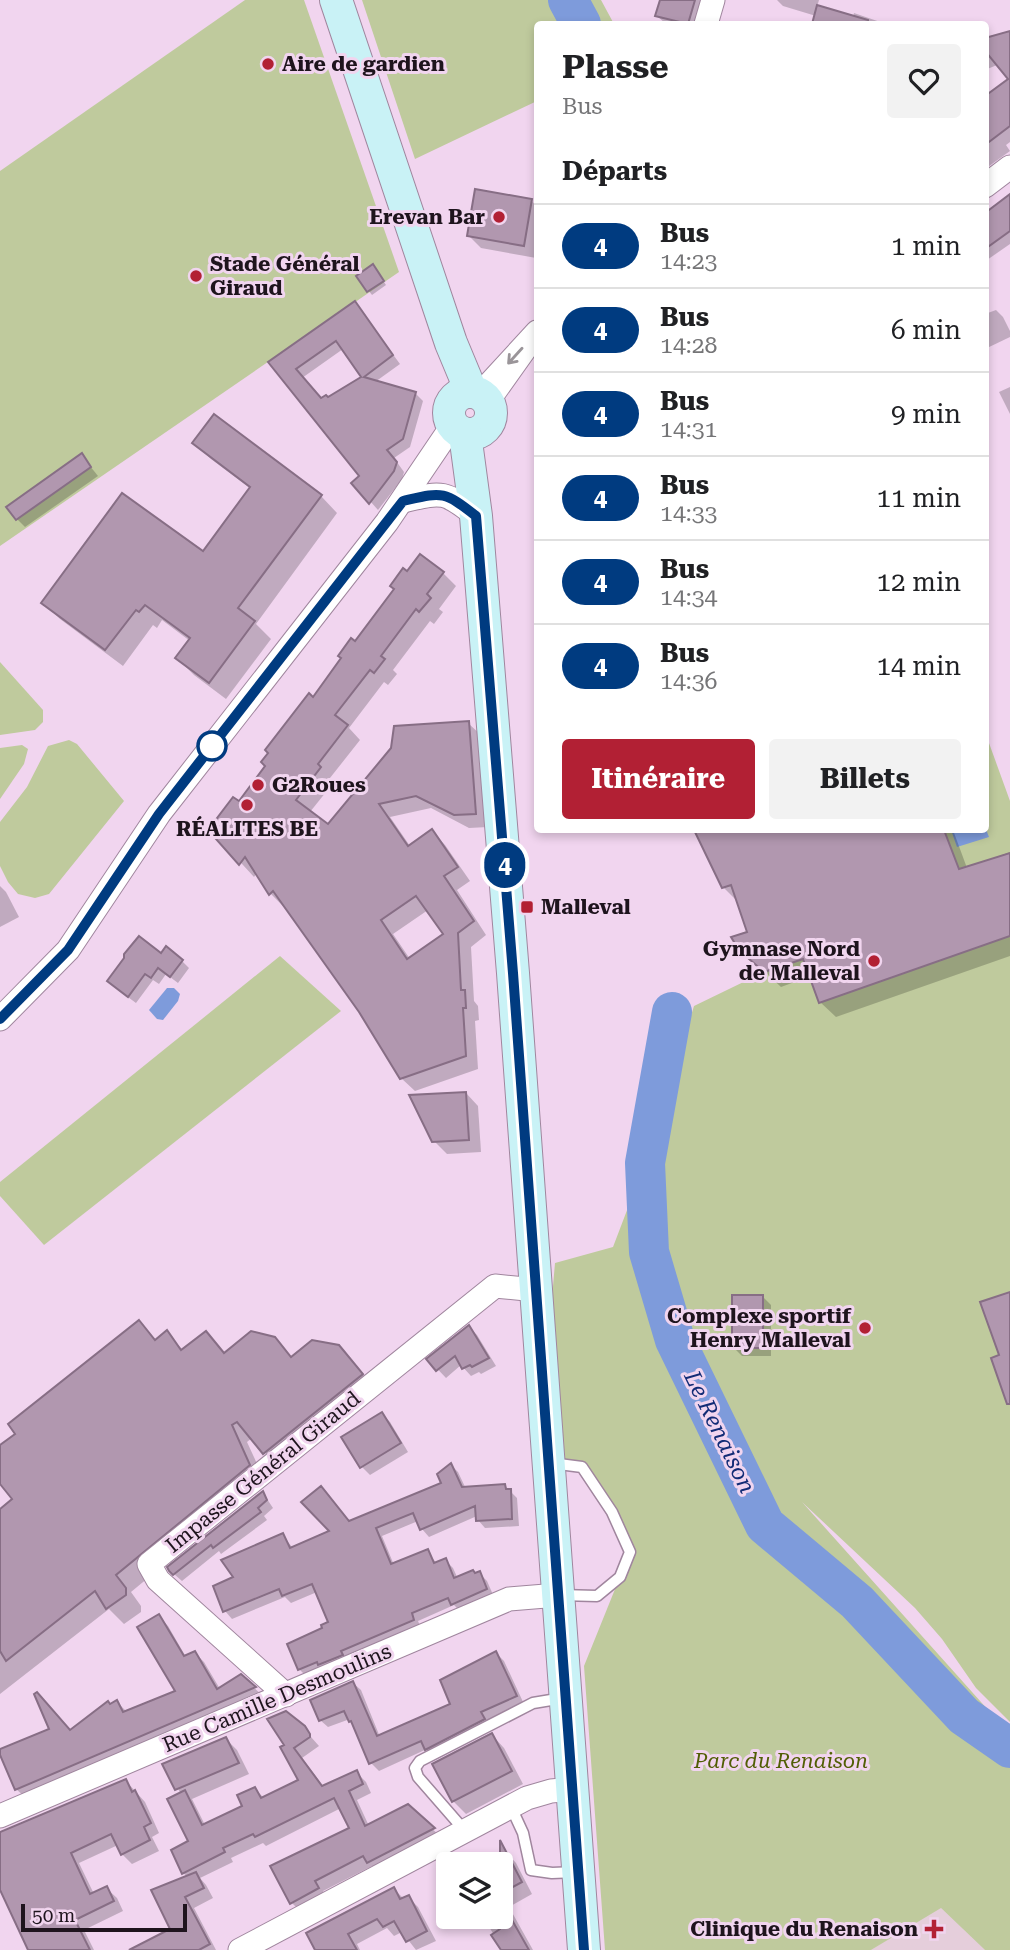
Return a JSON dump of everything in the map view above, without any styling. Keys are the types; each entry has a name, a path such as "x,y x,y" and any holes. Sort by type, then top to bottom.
{"street":[{"path":"336,0 451,343 469,413 513,962 584,1950"},
{"path":"707,21 713,0"},
{"path":"989,183 1010,167"},
{"path":"0,1019 68,950 159,814 469,413 534,335"},
{"path":"403,501 436,493 455,499 476,516"},
{"name":"Impasse Général Giraud","path":"286,1695 158,1580 149,1564 495,1286 536,1290"},
{"name":"Rue Camille Desmoulins","path":"0,1816 509,1599 558,1595"},
{"path":"240,1950 511,1807 540,1794 573,1788"}],"lane":[{"path":"548,1462 582,1467 612,1512 630,1552 621,1577 597,1596 558,1595"},
{"path":"466,1831 418,1777 415,1768 420,1761 533,1703 566,1697"},
{"path":"511,1807 523,1833 531,1870 552,1873 579,1872"}],"shaded area":[{"name":"Clinique du Renaison","path":"940,1907 985,1950 871,1950"}],"green space":[{"name":"Stade Général Giraud","path":"245,0 304,0 399,272 0,546 0,171"},
{"path":"362,0 601,0 612,21 534,21 534,102 415,159"},
{"path":"0,662 43,710 43,722 35,730 0,735"},
{"path":"69,740 77,744 124,801 49,894 35,898 18,894 0,866 0,822 27,787 48,746"},
{"name":"Parc du Renaison","path":"989,743 1010,801 1010,1722 976,1688 942,1639 915,1608 802,1502 998,1721 1010,1724 1010,1950 985,1950 941,1908 871,1950 605,1950 584,1666 630,1552 585,1467 548,1462 550,1321 555,1263 613,1247 645,1163 694,1006 762,973 757,958 750,961 732,937 747,931 731,886 722,888 695,833 989,833"},
{"path":"22,745 28,749 24,764 0,799 0,748"},
{"path":"280,956 341,1011 44,1245 0,1196 0,1182"}],"water":[{"path":"952,833 987,833 989,837 957,847"},
{"path":"167,988 174,988 180,994 178,1001 163,1020 157,1019 149,1010"}],"building":[{"path":"660,0 695,0 689,21 655,16"},
{"path":"817,5 868,20 868,21 813,21"},
{"path":"1010,31 1010,126 989,142 989,93 1008,79 989,56 989,37"},
{"name":"Erevan Bar","path":"475,189 532,199 524,246 467,236"},
{"path":"1010,194 1010,231 989,246 989,210"},
{"path":"373,264 384,281 367,292 356,276"},
{"path":"355,301 393,355 364,377 416,392 403,439 387,450 397,462 394,471 369,504 351,483 359,476 268,362","holes":["336,341 361,377 328,397 326,395 321,398 296,369"]},
{"path":"214,414 322,495 238,608 255,621 209,683 175,658 190,638 145,605 139,612 136,610 105,650 41,603 122,493 203,551 250,487 192,443"},
{"path":"82,453 91,467 16,520 6,507"},
{"path":"420,554 444,572 427,594 431,598 419,612 416,609 381,656 385,659 374,673 370,670 335,715 348,725 318,764 321,767 296,800 328,824 391,748 394,726 469,721 476,814 454,815 416,796 379,804 408,846 432,829 458,867 444,876 474,921 458,933 461,990 465,990 466,1008 463,1008 466,1056 400,1079 359,1012 273,891 269,895 245,857 239,865 208,830 233,797 239,801 265,766 261,762 268,753 265,750 309,693 313,697 341,658 338,656 351,638 355,641 394,589 390,586 403,568 407,571","holes":["416,896 443,934 407,959 381,920"]},
{"path":"695,833 945,833 959,869 1010,853 1010,936 819,1003 803,959 764,972 739,950 731,937 747,932 731,885 722,888"},
{"path":"139,936 161,953 166,946 183,960 170,977 158,968 151,978 145,974 128,997 107,981"},
{"path":"466,1092 469,1140 432,1142 409,1095"},
{"path":"1010,1292 1010,1404 1007,1404 991,1358 999,1355 980,1302"},
{"path":"732,1295 763,1295 763,1348 732,1348"},
{"path":"139,1320 155,1340 167,1330 181,1350 206,1331 224,1353 251,1331 275,1337 291,1357 312,1340 339,1345 363,1374 263,1454 237,1422 232,1425 250,1465 116,1575 126,1588 126,1595 106,1609 95,1591 6,1661 0,1651 0,1509 12,1499 0,1484 0,1445 15,1434 8,1424"},
{"path":"469,1325 489,1358 462,1369 455,1356 436,1371 426,1359"},
{"path":"382,1412 401,1443 360,1468 341,1437"},
{"path":"451,1463 462,1487 505,1484 506,1489 511,1489 512,1519 476,1521 475,1506 420,1530 413,1513 376,1528 391,1564 428,1549 434,1563 446,1558 454,1578 473,1570 475,1573 480,1571 487,1589 451,1605 448,1598 412,1613 414,1620 341,1651 343,1655 298,1670 287,1644 322,1628 321,1625 328,1622 312,1584 282,1596 279,1589 223,1612 213,1586 233,1577 221,1560 283,1533 290,1548 329,1531 301,1502 321,1486 349,1521 441,1483 437,1474"},
{"path":"263,1491 267,1500 258,1508 261,1512 213,1548 211,1545 173,1575 169,1571 167,1567"},
{"path":"159,1614 184,1656 195,1651 217,1689 241,1674 256,1687 15,1790 0,1749 49,1729 34,1694 37,1692 70,1730 108,1701 110,1704 117,1700 123,1712 175,1691 137,1627"},
{"path":"496,1651 517,1696 481,1712 485,1719 425,1750 421,1741 369,1764 344,1711 319,1721 310,1700 353,1681 377,1736 450,1704 440,1680"},
{"path":"286,1711 305,1726 310,1734 310,1737 294,1748 322,1786 357,1770 363,1784 349,1791 365,1826 408,1804 435,1828 367,1863 363,1856 315,1881 319,1888 290,1904 270,1866 349,1828 334,1798 255,1837 253,1834 223,1848 225,1852 182,1874 171,1850 188,1841 167,1799 185,1790 202,1825 242,1806 237,1795 255,1787 261,1798 298,1780 280,1747 284,1745 267,1719"},
{"path":"492,1733 512,1771 452,1802 432,1764"},
{"path":"226,1737 239,1763 175,1790 162,1764"},
{"path":"126,1779 132,1792 135,1790 151,1823 144,1827 150,1840 121,1855 111,1834 71,1853 90,1894 107,1886 114,1901 75,1920 90,1950 28,1950 0,1890 0,1832"},
{"path":"500,1840 506,1852 500,1852"},
{"path":"513,1865 522,1882 513,1887"},
{"path":"196,1872 204,1888 185,1897 210,1944 199,1950 129,1950 170,1929 151,1890"},
{"path":"394,1887 400,1899 409,1895 427,1931 406,1942 394,1921 383,1927 377,1919 348,1934 357,1950 315,1950 306,1933"},
{"path":"513,1922 529,1950 501,1950 491,1935 500,1929 513,1929"}],"waterway":[{"name":"Le Renaison","path":"568,0 579,21"},
{"name":"Le Renaison","path":"672,1012 645,1163 649,1252 675,1340 765,1525 857,1602 964,1716 1010,1748"}],"bus line":[{"name":"4","path":"0,1019 68,950 159,814 403,501 436,493 455,499 476,516 513,973 584,1950"}],"place":[{"name":"Aire de gardien","path":"268,64"},
{"name":"Erevan Bar","path":"499,217"},
{"name":"Stade Général Giraud","path":"196,276"},
{"name":"G2Roues","path":"258,785"},
{"name":"RÉALITES BE","path":"247,805"},
{"name":"Malleval","path":"527,907"},
{"name":"Gymnase Nord de Malleval","path":"874,961"},
{"name":"Complexe sportif Henry Malleval","path":"865,1328"},
{"name":"Clinique du Renaison","path":"934,1929"}]}
